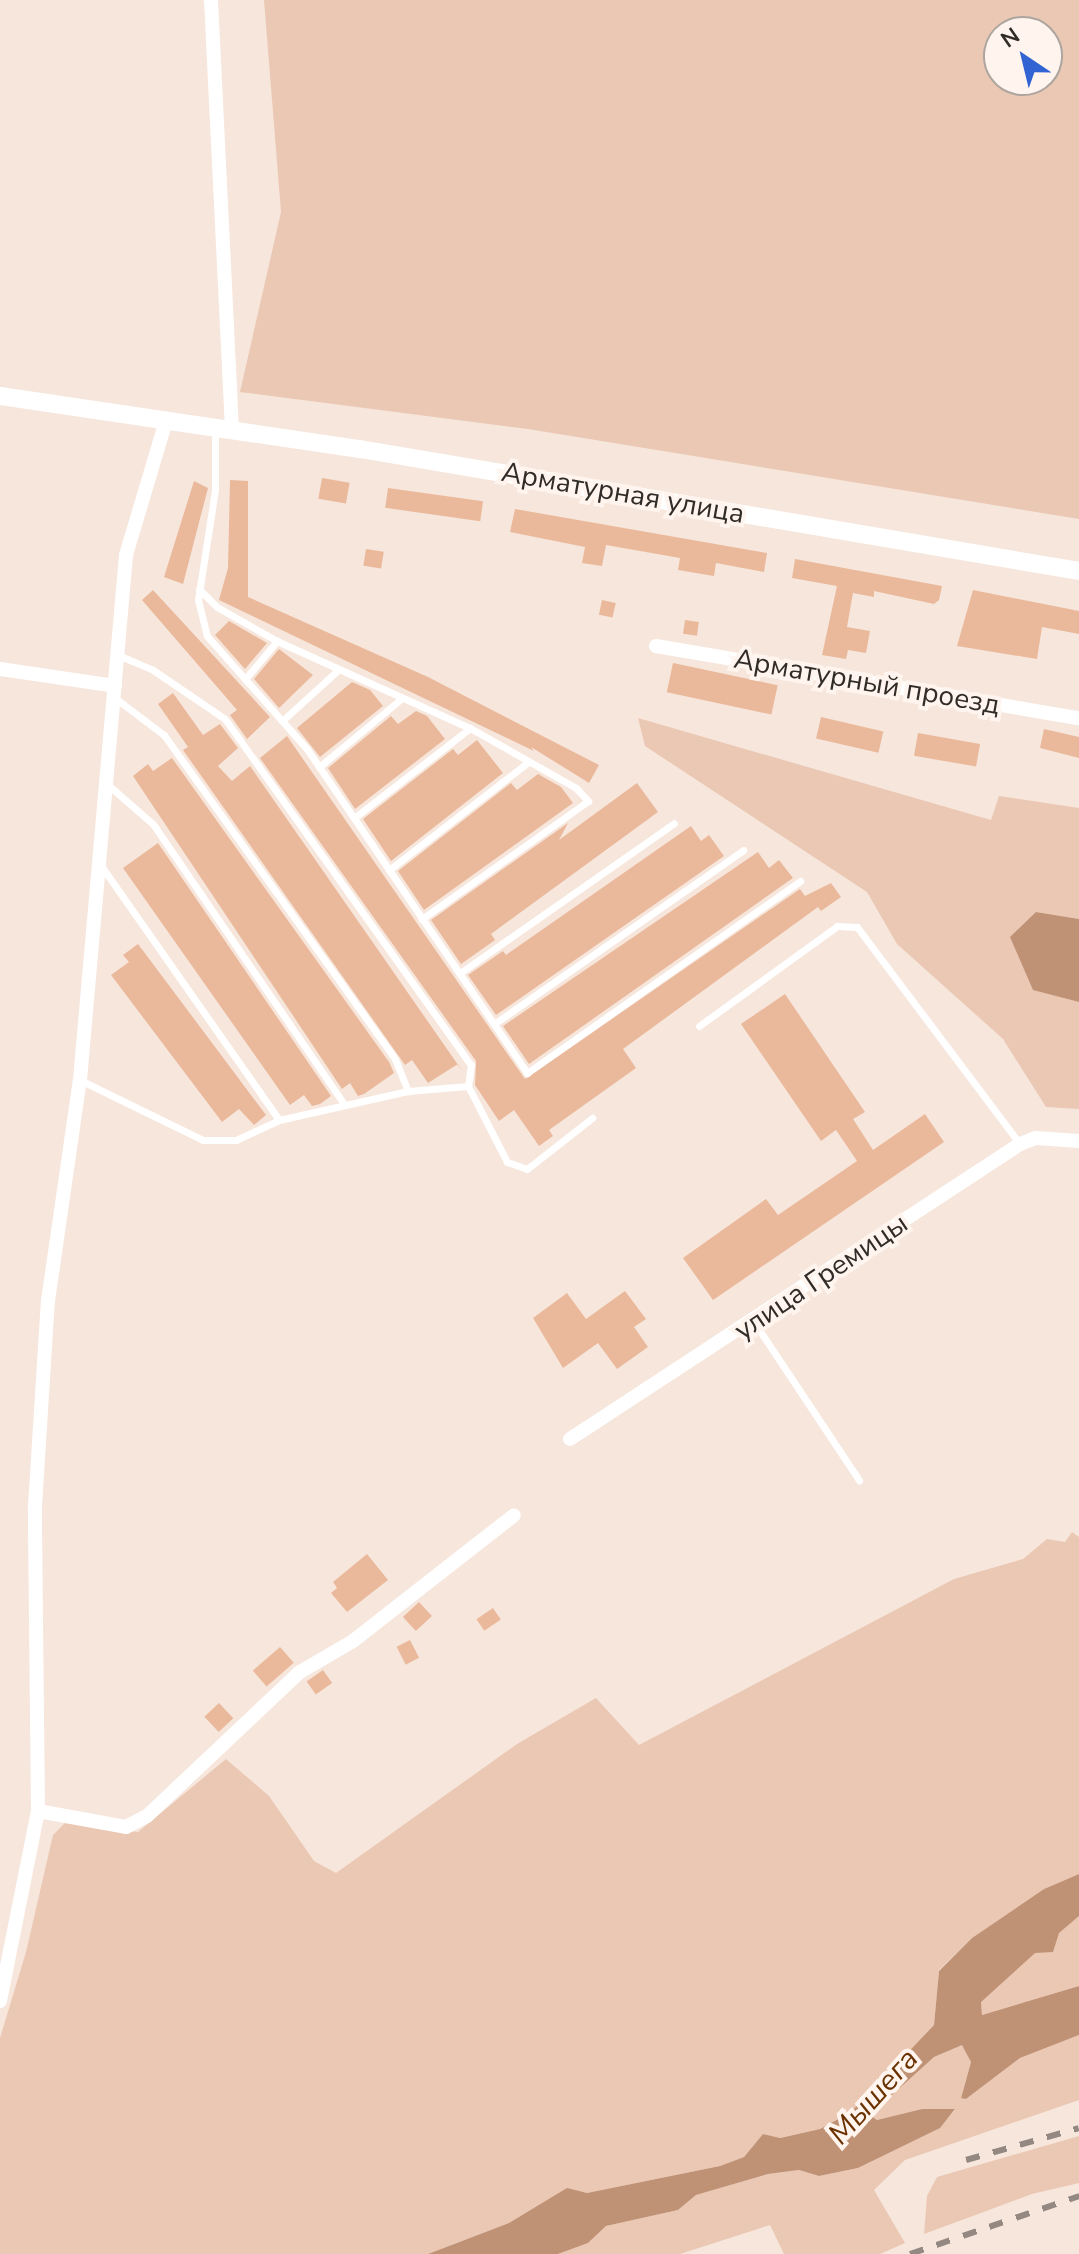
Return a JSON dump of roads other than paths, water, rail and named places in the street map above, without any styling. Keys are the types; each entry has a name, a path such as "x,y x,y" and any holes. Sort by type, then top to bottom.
{"street":[{"path":"211,0 223,429"},
{"name":"Арматурная улица","path":"0,396 223,429 1079,571"},
{"path":"0,2001 38,1811 35,1506 48,1301 80,1080 126,555 166,421"},
{"name":"Арматурный проезд","path":"656,646 1079,718"},
{"path":"0,669 115,691"},
{"name":"улица Гремицы","path":"570,1439 676,1365 692,1363 1020,1144 1036,1138 1079,1141"},
{"path":"38,1811 126,1827 147,1816 300,1672 353,1641 514,1515"}],"lane":[{"path":"223,429 198,589 207,636 319,767 527,1073 800,881"},
{"path":"198,589 217,607 277,641 337,671 470,728 576,788 588,801 422,919"},
{"path":"245,679 277,641"},
{"path":"118,655 153,670 225,719 471,1065 468,1086 494,1145 507,1162 527,1169 592,1118"},
{"path":"282,721 337,671"},
{"path":"115,691 164,735 395,1059 408,1091"},
{"path":"319,767 401,699"},
{"path":"354,818 470,728"},
{"path":"389,870 528,762"},
{"path":"107,784 153,824 345,1105"},
{"path":"460,973 674,823"},
{"path":"494,1024 743,850"},
{"path":"100,864 279,1120"},
{"path":"699,1026 837,926 857,927 1020,1144"},
{"path":"80,1080 203,1140 236,1140 279,1120 408,1091 468,1086"},
{"path":"754,1322 859,1480"}],"water":[{"path":"1036,912 1079,919 1079,1002 1033,990 1010,937"},
{"name":"Мышега","path":"1079,1874 1079,1916 1059,1933 1053,1952 1035,1953 981,2002 982,2015 1079,1986 1079,2035 1020,2058 966,2099 961,2098 971,2062 962,2045 934,2057 870,2115 877,2120 922,2109 955,2109 940,2128 858,2168 819,2176 799,2170 768,2174 696,2195 678,2210 606,2226 588,2243 558,2254 428,2254 509,2223 567,2188 587,2193 720,2166 744,2157 763,2134 780,2138 820,2129 851,2112 934,2025 939,1971 972,1938 1044,1889"}],"railway":[{"path":"966,2160 1079,2128"},
{"path":"910,2254 1079,2196"}]}
